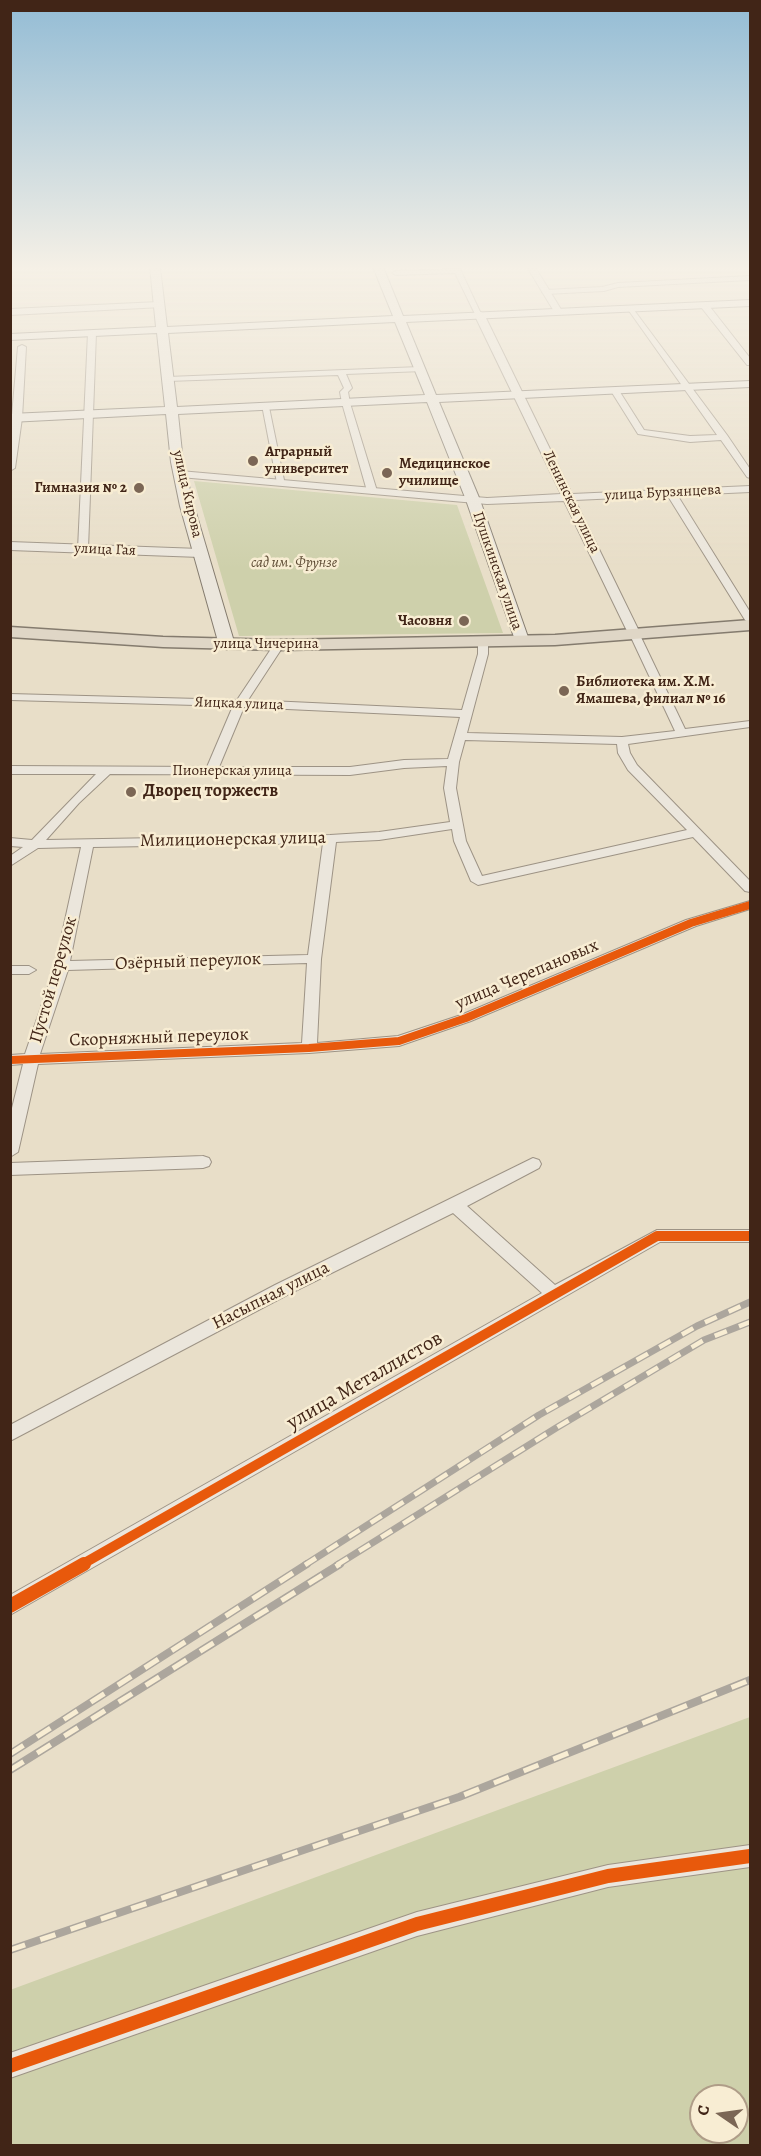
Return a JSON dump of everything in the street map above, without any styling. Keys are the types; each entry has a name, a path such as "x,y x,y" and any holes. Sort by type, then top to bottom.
{"main road":[{"name":"улица Кирова","path":"167,368 180,474 200,554 228,645"},
{"name":"Пушкинская улица","path":"420,369 473,500 522,640"},
{"path":"14,418 750,384"},
{"name":"улица Чичерина","path":"10,632 228,645 483,642 750,621"}],"street":[{"path":"10,468 20,368"},
{"path":"83,549 91,368"},
{"name":"Ленинская улица","path":"505,368 682,734"},
{"path":"674,368 750,475"},
{"path":"168,379 420,369"},
{"path":"341,373 348,388 344,392 346,403 372,491"},
{"path":"615,391 641,432 690,439 724,437"},
{"path":"265,407 282,483"},
{"name":"улица Бурзянцева","path":"180,474 473,500 750,489"},
{"path":"671,493 750,621"},
{"name":"улица Гая","path":"10,546 200,554"},
{"path":"483,642 483,654 453,762 450,788 455,825 460,842 478,881 555,866 696,832"},
{"path":"211,771 240,703 279,645"},
{"name":"Яицкая улица","path":"10,697 240,703 467,714"},
{"path":"461,736 622,741 750,724"},
{"path":"622,741 624,753 632,767 750,888"},
{"name":"Пионерская улица","path":"10,770 350,771 404,764 453,762"},
{"path":"10,862 35,844 75,800 106,771"},
{"name":"Милиционерская улица","path":"10,842 35,844 330,839 379,836 455,825"},
{"path":"309,1048 314,959 330,839"},
{"name":"Пустой переулок","path":"10,1152 31,1060 62,966 88,842"},
{"name":"улица Черепановых","path":"309,1048 399,1041 428,1033 691,923 750,905"},
{"name":"Озёрный переулок","path":"62,966 314,959"},
{"path":"10,970 29,970"},
{"name":"Скорняжный переулок","path":"10,1060 309,1048"},
{"path":"10,1169 203,1162"},
{"name":"Насыпная улица","path":"10,1434 281,1290 533,1164"},
{"path":"455,1205 554,1294"},
{"name":"улица Металлистов","path":"10,1606 657,1236 750,1236"},
{"path":"10,2066 417,1924 609,1876 750,1856"}],"green space":[{"name":"сад им. Фрунзе","path":"194,481 457,505 503,633 239,636"},
{"path":"750,1717 750,2145 11,2145 10,1990"}],"railway":[{"path":"305,1565 539,1415 697,1326 750,1302"},
{"path":"337,1565 556,1428 704,1340 750,1322"},
{"path":"10,1754 307,1564"},
{"path":"10,1770 340,1564"},
{"path":"10,1950 459,1797 750,1680"}],"cycle path":[{"path":"10,1060 309,1048 399,1041 466,1018 691,923 750,905"},
{"path":"10,1606 657,1236 750,1236"},
{"path":"10,2066 417,1924 608,1876 750,1856"}],"place":[{"name":"Аграрный университет","path":"253,461"},
{"name":"Медицинское училище","path":"387,473"},
{"name":"Гимназия № 2","path":"139,488"},
{"name":"Часовня","path":"464,621"},
{"name":"Библиотека им. Х.М. Ямашева, филиал № 16","path":"564,691"},
{"name":"Дворец торжеств","path":"131,792"}]}
